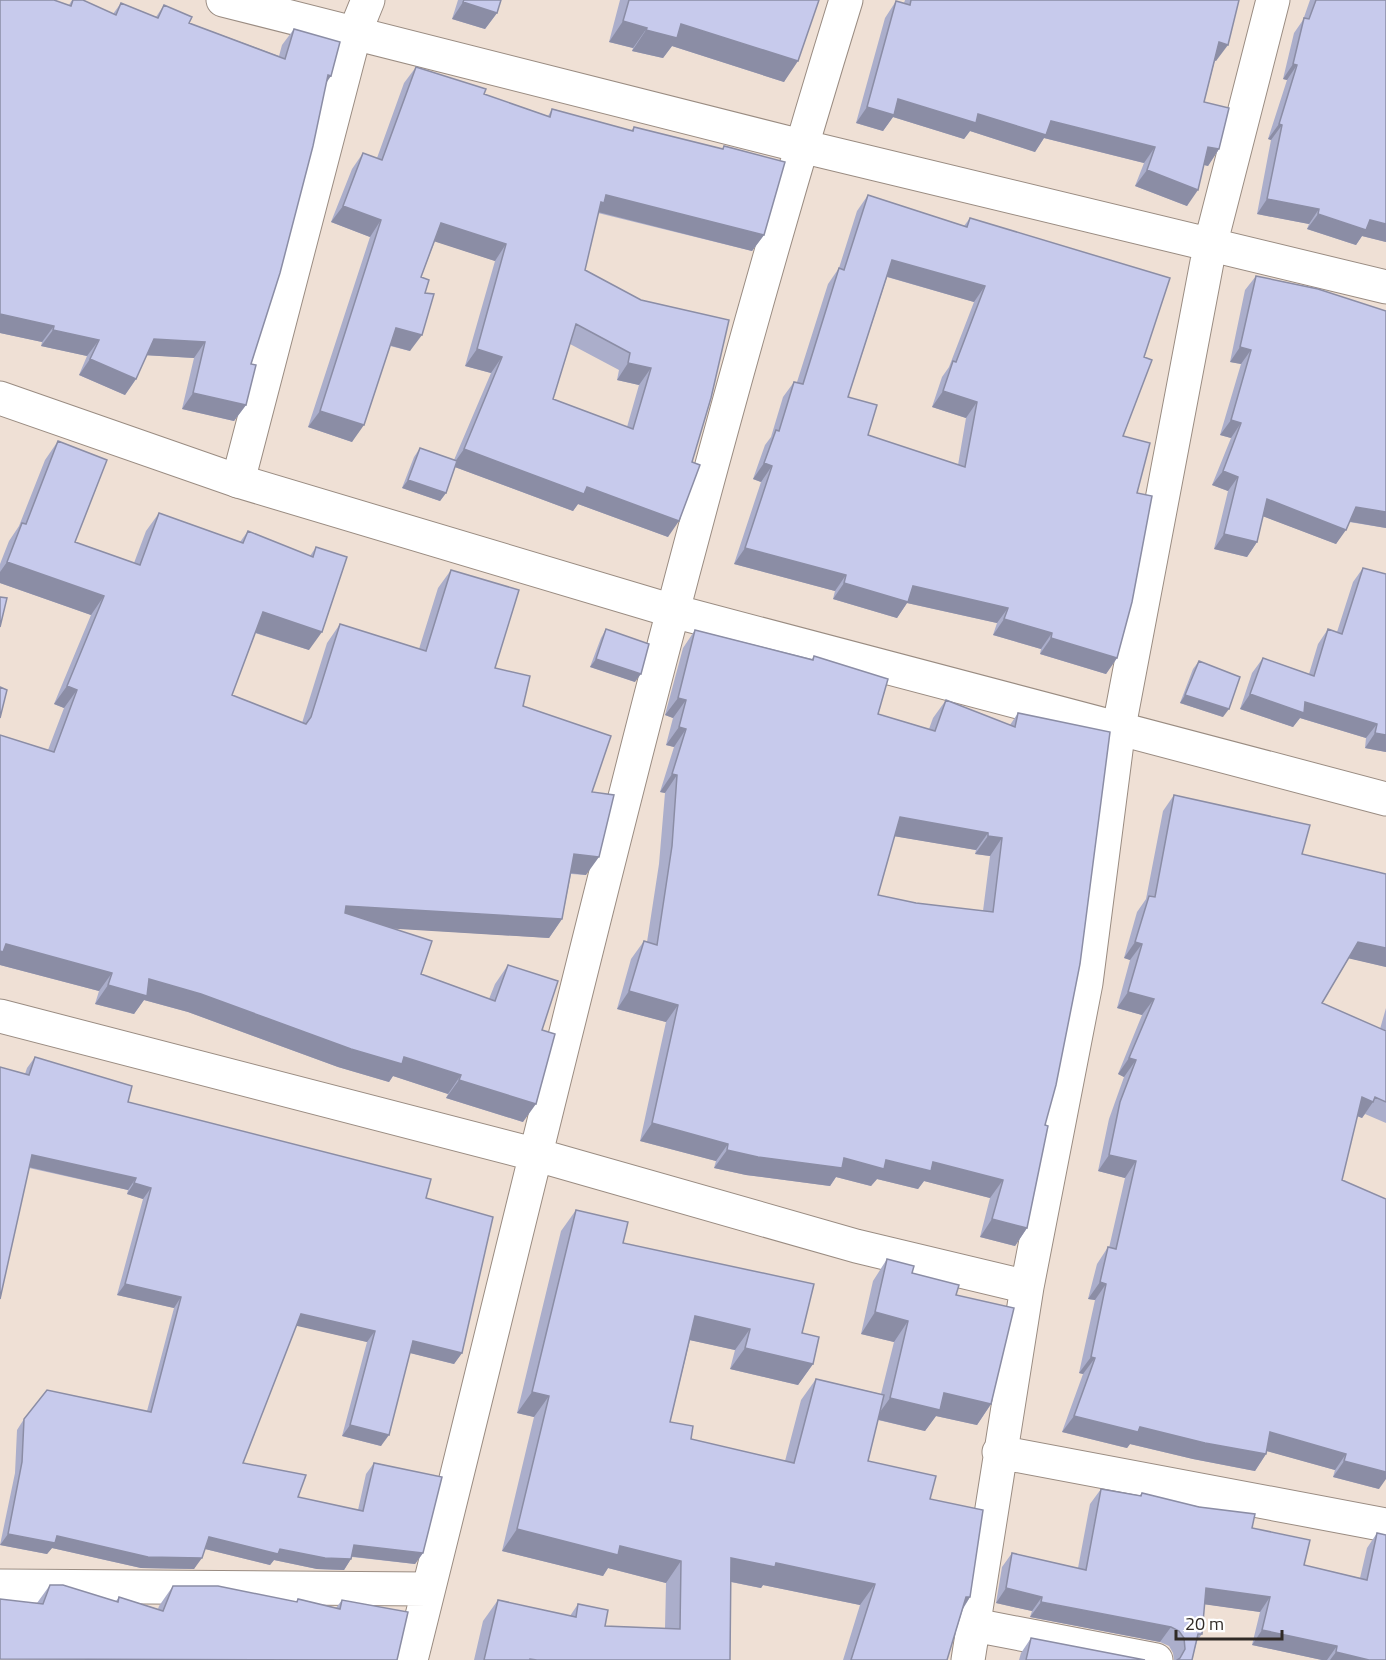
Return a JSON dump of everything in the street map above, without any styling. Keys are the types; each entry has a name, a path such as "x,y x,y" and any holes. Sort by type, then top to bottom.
{"main road":[{"path":"223,0 801,146 1386,287"},
{"path":"238,481 355,32 368,0"},
{"path":"411,1660 537,1155 580,971 673,611 801,146 846,0"},
{"path":"968,1660 999,1452 1027,1287 1086,983 1119,727 1210,246 1273,0"},
{"path":"0,398 238,481 673,611 1386,799"},
{"path":"0,1016 537,1155 846,1243 1027,1287"},
{"path":"999,1452 1386,1525"},
{"path":"0,1586 428,1589"},
{"path":"974,1625 1156,1660"}],"building":[{"path":"0,0 54,0 71,6 73,0 83,0 116,15 121,3 158,18 164,5 192,17 189,23 285,59 294,29 340,42 331,76 328,75 313,146 280,273 251,364 256,365 246,405 193,393 205,342 154,339 136,379 90,359 99,340 53,330 54,326 0,314"},
{"path":"464,0 501,0 497,13 463,2"},
{"path":"629,0 819,0 798,61 681,24 677,38 646,30 647,28 623,21"},
{"path":"911,0 1239,0 1228,45 1219,42 1204,102 1229,108 1219,149 1208,147 1198,190 1147,170 1155,147 1051,121 1046,135 978,114 976,123 898,99 894,115 867,107 896,1 910,5"},
{"path":"1316,0 1386,0 1386,224 1370,220 1366,230 1318,214 1319,209 1267,199 1282,125 1279,124 1297,65 1293,64 1304,18 1309,19"},
{"path":"416,67 486,89 484,94 550,117 552,109 633,131 634,127 723,149 724,146 785,162 764,235 606,195 604,203 601,202 585,270 641,300 729,320 711,398 692,462 700,465 679,521 587,487 584,494 464,449 502,357 477,349 506,244 441,223 421,277 429,280 425,293 434,294 422,335 396,328 364,425 320,411 381,220 343,206 363,153 382,160","holes":["576,324 630,353 628,363 651,368 633,429 553,399"]},
{"path":"868,195 967,227 970,218 1170,278 1144,357 1152,360 1123,436 1150,443 1137,493 1152,496 1132,602 1117,658 1051,638 1052,633 1004,619 1008,608 913,586 908,602 844,583 846,575 745,548 772,466 764,463 776,430 779,431 794,382 803,384 839,268 844,270","holes":["892,260 985,286 956,362 953,361 943,391 977,402 965,467 868,435 877,405 848,397"]},
{"path":"1256,276 1318,289 1386,311 1386,512 1356,507 1346,530 1267,499 1257,542 1224,534 1238,477 1223,471 1241,423 1231,420 1251,350 1240,347"},
{"path":"58,441 107,460 75,542 140,565 159,513 243,543 248,531 313,557 316,547 347,557 322,632 263,612 232,695 306,724 311,717 340,624 426,651 451,570 519,590 495,668 530,676 523,706 611,736 592,792 614,795 599,857 574,854 562,919 346,906 345,913 432,941 421,974 495,1001 508,965 558,981 542,1030 555,1034 536,1104 459,1080 461,1075 404,1057 402,1064 351,1049 201,994 149,979 147,996 108,985 112,973 6,944 3,952 0,951 0,735 54,752 77,690 67,686 104,596 7,562 22,523 26,524"},
{"path":"420,448 457,461 446,493 408,480"},
{"path":"1363,568 1386,574 1386,735 1375,733 1377,724 1305,702 1304,713 1250,694 1263,658 1314,676 1328,629 1342,634"},
{"path":"0,597 7,598 0,627"},
{"path":"606,629 649,644 641,674 596,659"},
{"path":"695,630 813,660 814,656 888,679 878,714 935,731 946,700 1015,727 1018,713 1110,732 1080,964 1056,1085 1045,1125 1048,1126 1027,1228 992,1219 1003,1180 933,1162 931,1171 886,1160 884,1169 844,1158 842,1168 758,1157 727,1150 728,1144 652,1123 678,1005 629,991 644,941 657,945 672,846 677,775 672,774 686,729 679,727 686,700 678,698","holes":["900,817 988,833 988,836 1002,838 993,912 916,903 878,895"]},
{"path":"1199,661 1240,677 1229,709 1185,695"},
{"path":"0,687 7,690 0,718"},
{"path":"1174,795 1310,825 1302,854 1386,874 1386,948 1358,942 1322,1003 1386,1031 1386,1102 1375,1097 1373,1102 1362,1097 1342,1180 1386,1199 1386,1472 1344,1461 1346,1454 1270,1432 1266,1454 1205,1443 1140,1427 1138,1432 1074,1416 1095,1358 1091,1357 1106,1284 1100,1282 1108,1247 1116,1249 1136,1161 1109,1155 1120,1102 1136,1060 1129,1058 1154,999 1128,992 1142,944 1135,942 1149,896 1155,897"},
{"path":"35,1057 132,1086 128,1102 431,1179 426,1198 493,1217 462,1353 413,1341 389,1435 350,1425 375,1331 301,1314 243,1463 306,1475 298,1497 363,1511 374,1463 442,1477 423,1553 354,1545 351,1559 325,1558 280,1549 278,1554 209,1537 202,1558 148,1557 57,1536 55,1543 8,1534 22,1462 24,1419 47,1390 151,1412 181,1297 125,1284 151,1188 134,1183 136,1178 32,1155 0,1299 0,1067 29,1075"},
{"path":"576,1210 628,1222 623,1243 814,1284 802,1333 819,1337 813,1364 745,1348 750,1329 695,1316 670,1422 693,1426 691,1439 794,1463 816,1379 884,1395 868,1461 936,1476 930,1499 983,1510 970,1597 966,1597 947,1660 851,1660 875,1584 776,1563 775,1567 731,1558 730,1660 484,1660 498,1600 576,1617 578,1604 608,1610 605,1626 680,1629 681,1561 620,1546 618,1555 517,1529 549,1396 532,1392"},
{"path":"887,1259 914,1266 912,1273 959,1285 956,1295 1014,1308 991,1404 944,1393 940,1410 890,1398 908,1321 875,1312"},
{"path":"1101,1489 1141,1496 1142,1493 1199,1507 1255,1514 1252,1528 1310,1540 1304,1565 1367,1580 1377,1533 1386,1535 1386,1660 1369,1660 1336,1652 1337,1646 1262,1630 1270,1597 1206,1588 1202,1634 1198,1634 1192,1660 1177,1660 1185,1649 1184,1638 1179,1631 1171,1627 1041,1602 1042,1597 1006,1588 1012,1553 1086,1570"},
{"path":"50,1585 63,1585 118,1602 119,1597 163,1611 173,1586 218,1586 297,1602 298,1599 340,1609 342,1600 408,1612 397,1660 0,1659 0,1599 43,1604"},
{"path":"1031,1638 1145,1660 1026,1660"}]}
